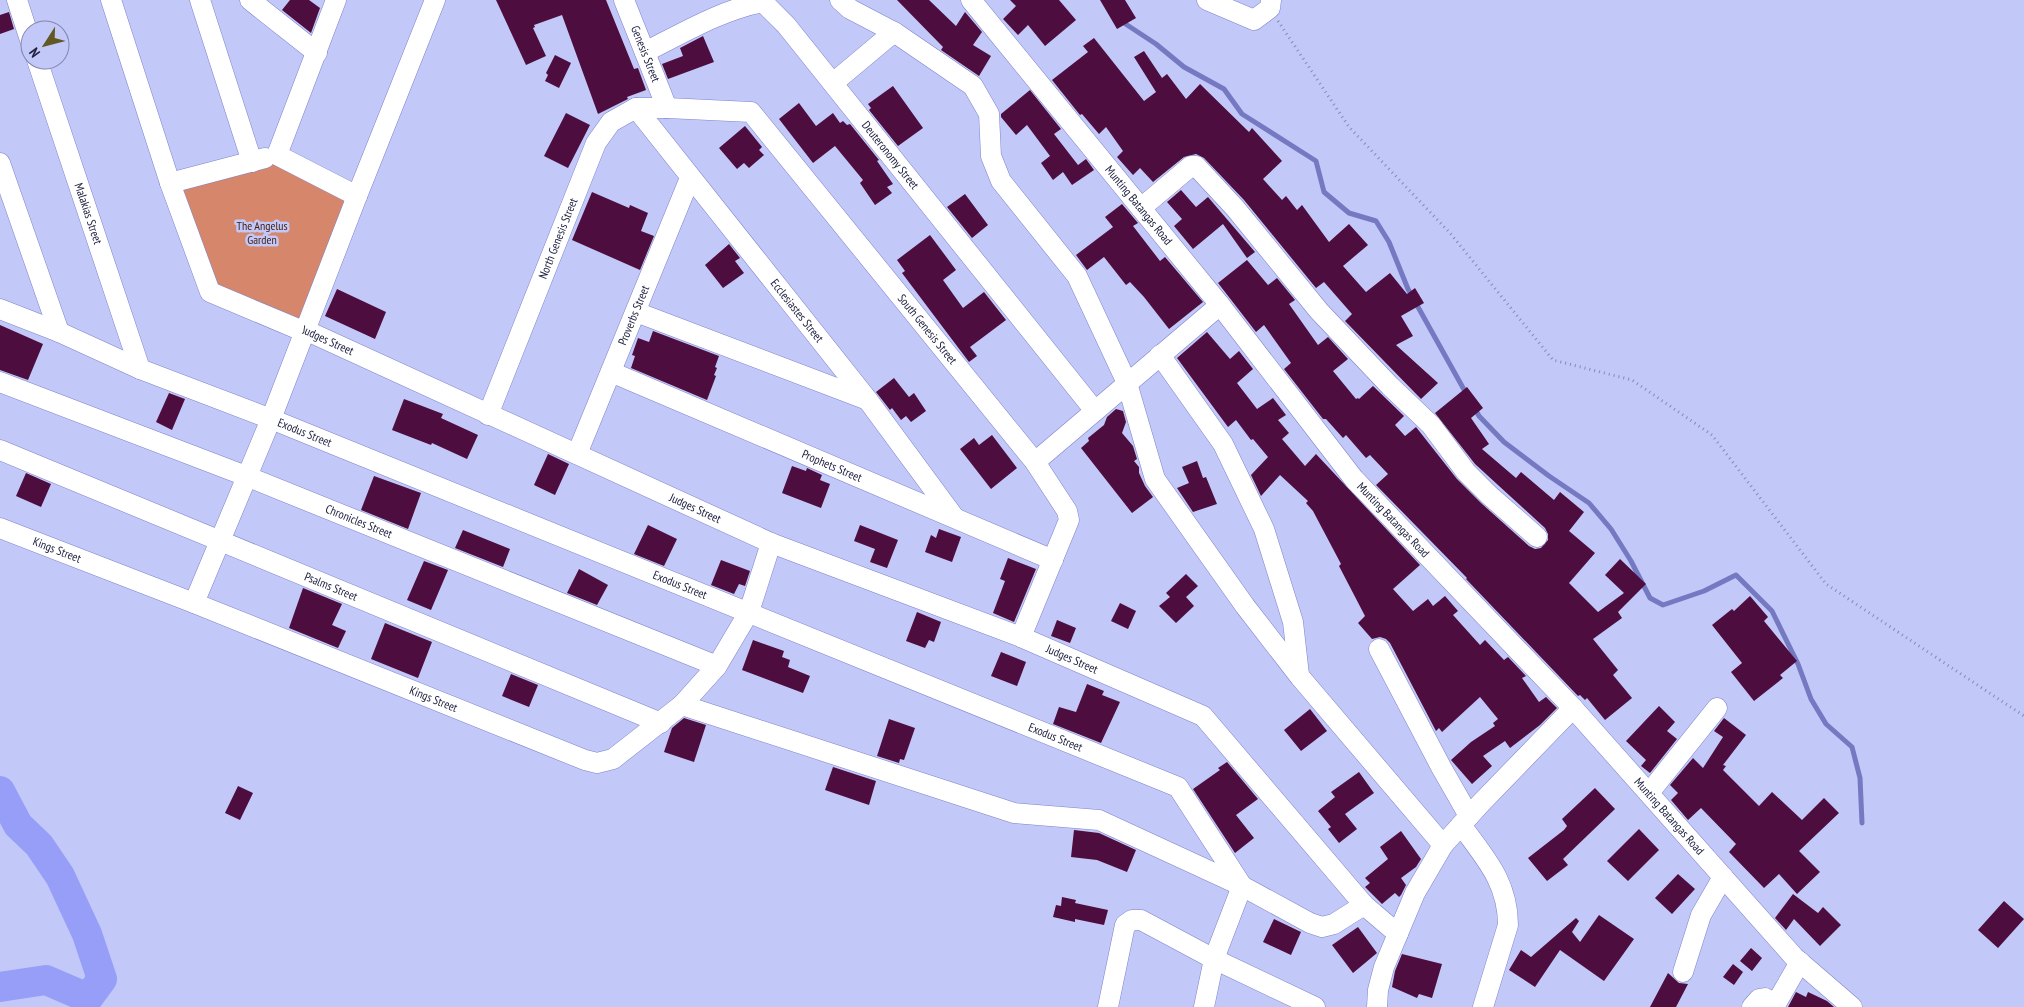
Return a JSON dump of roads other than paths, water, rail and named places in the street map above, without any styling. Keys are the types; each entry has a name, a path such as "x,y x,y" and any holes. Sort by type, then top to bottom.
{"street":[{"path":"17,0 24,20"},
{"name":"Judges Street","path":"111,0 170,183 210,292 249,310 305,330 771,543 1021,637 1203,716 1364,905 1398,934"},
{"path":"200,0 252,162"},
{"path":"250,0 317,53"},
{"path":"277,155 336,0"},
{"path":"194,603 271,419 435,0"},
{"name":"Genesis Street","path":"624,0 668,108"},
{"path":"840,0 850,9 894,32 973,86 989,114 991,156 1001,181 1077,276 1126,383 1156,479 1245,606 1300,677 1443,846"},
{"name":"Munting Batangas Road","path":"971,0 1220,305 1354,479 1574,708 1800,962 1852,1007"},
{"path":"1207,0 1254,20 1270,4"},
{"name":"Deuteronomy Street","path":"645,52 716,8 763,2 786,25 1095,411"},
{"path":"833,83 894,32"},
{"name":"Malakias Street","path":"40,70 140,369"},
{"name":"North Genesis Street","path":"488,415 596,143 611,122 636,108 668,108"},
{"name":"Ecclesiastes Street","path":"636,108 867,399 954,517"},
{"name":"South Genesis Street","path":"668,108 751,112 1035,462 1067,511 1069,520 1021,637"},
{"path":"170,183 277,155 358,196"},
{"path":"0,163 59,332"},
{"path":"1141,208 1191,166 1196,166 1235,208 1325,317 1390,386 1431,425 1466,472 1489,495 1538,537"},
{"name":"Proverbs Street","path":"577,454 690,178"},
{"path":"1035,462 1220,305"},
{"name":"Exodus Street","path":"0,309 59,332 140,369 271,419 1178,787 1242,886"},
{"path":"636,312 867,399"},
{"path":"1160,355 1223,444 1264,529 1293,622 1300,677"},
{"name":"Prophets Street","path":"611,372 1053,560"},
{"name":"Chronicles Street","path":"0,382 246,476 717,666"},
{"name":"Psalms Street","path":"0,450 661,723"},
{"name":"Kings Street","path":"0,528 194,603 585,760 597,763 613,759 661,723 682,705 717,666 749,612 771,543"},
{"path":"1379,649 1441,768 1465,820 1497,876 1506,900 1508,925 1482,1007"},
{"path":"682,705 1014,813 1100,820 1242,886 1310,923 1322,927 1334,924 1364,905"},
{"path":"1376,1007 1384,967 1415,893 1443,846 1465,820 1574,708"},
{"path":"1649,793 1717,708"},
{"path":"1683,972 1701,916 1724,877"},
{"path":"1204,1007 1214,959 1242,886"},
{"path":"1108,1007 1125,925 1132,920 1141,920 1214,959 1308,1005"},
{"path":"1752,1007 1759,999 1765,998 1775,1006 1800,962"}],"waterway":[{"path":"1121,21 1156,44 1184,67 1224,89 1242,114 1316,161 1324,192 1349,213 1376,221 1389,242 1408,289 1467,395"},
{"path":"1474,407 1479,416 1504,442 1589,503 1611,529 1631,561 1650,598 1663,605 1704,591 1736,575 1772,611 1798,664 1811,699 1826,724 1852,747 1860,778 1862,823"},
{"path":"0,791 18,825 39,845 60,876 87,934 102,979 88,998 46,980 0,987"}],"park label":[{"name":"The Angelus Garden","path":"262,233"}]}
